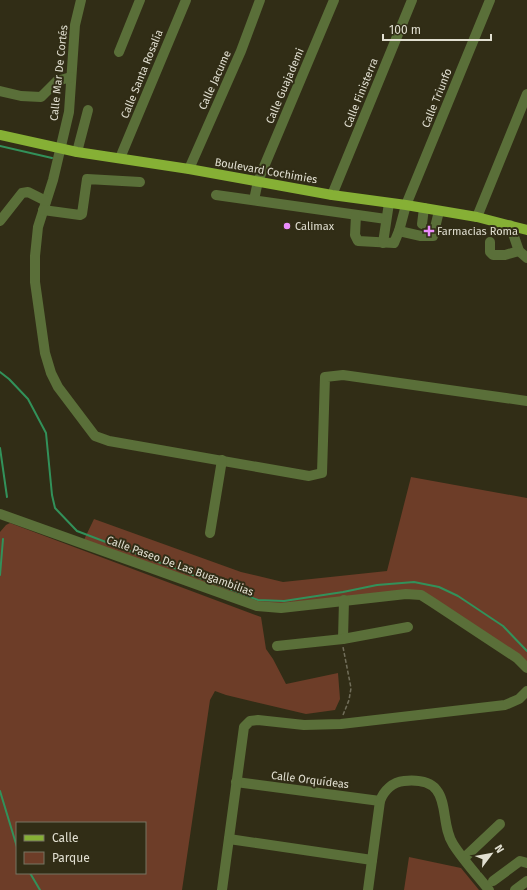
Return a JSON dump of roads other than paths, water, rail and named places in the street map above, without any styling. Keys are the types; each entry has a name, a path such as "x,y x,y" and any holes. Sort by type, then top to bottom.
{"main road":[{"name":"Boulevard Cochimies","path":"0,135 77,152 189,169 332,195 406,205 477,217 527,230"}],"street":[{"name":"Calle Mar De Cortés","path":"81,0 75,25 69,112 53,180 38,227 35,256 35,282 45,353 51,373 58,387 95,436 109,441 310,476 322,473 325,377 343,375 527,401"},
{"path":"119,52 140,0"},
{"name":"Calle Santa Rosalía","path":"120,158 186,0"},
{"name":"Calle Jacume","path":"189,169 241,51 260,0"},
{"name":"Calle Guajademi","path":"254,200 258,181 334,0"},
{"name":"Calle Finisterra","path":"332,195 412,0"},
{"name":"Calle Triunfo","path":"399,231 406,205 490,0"},
{"path":"0,91 38,98 43,96 57,81 71,77"},
{"path":"477,217 527,94"},
{"path":"77,152 88,110"},
{"path":"0,221 22,193 28,192 44,205 80,215 82,214 87,179 140,182"},
{"path":"216,195 386,219"},
{"path":"383,243 389,203"},
{"path":"422,230 424,208"},
{"path":"356,214 356,238 358,240 394,243 399,231 422,230 431,237 434,235 439,211"},
{"path":"490,242 490,252 493,254 523,255 510,226"},
{"path":"210,533 222,460"},
{"name":"Calle Paseo De Las Bugambilias","path":"0,514 257,606 281,608 406,594 421,596 517,658 527,668"},
{"path":"343,639 344,600"},
{"path":"277,646 343,639 408,627"},
{"path":"222,890 244,727 250,721 258,720 304,725 341,724 505,705 519,699 527,690"},
{"path":"368,890 380,801 383,794 390,786 401,781 413,780 426,783 436,789 443,801 448,833 453,844 464,858 491,885 520,861 527,863"},
{"name":"Calle Orquídeas","path":"236,782 380,801"},
{"path":"464,858 500,824"},
{"path":"228,839 372,860"},
{"path":"515,890 527,881"}],"waterway":[{"path":"0,146 52,158"},
{"path":"0,372 9,379 28,399 46,433 52,495 55,508 77,531 258,600 284,601 377,585 414,582 439,587 458,596 503,626 527,651"},
{"path":"0,448 7,497"},
{"path":"0,575 3,539"},
{"path":"0,791 16,844"},
{"path":"31,874 40,890"}],"place":[{"name":"Calimax","path":"287,226"},
{"name":"Farmacias Roma","path":"429,231"}]}
